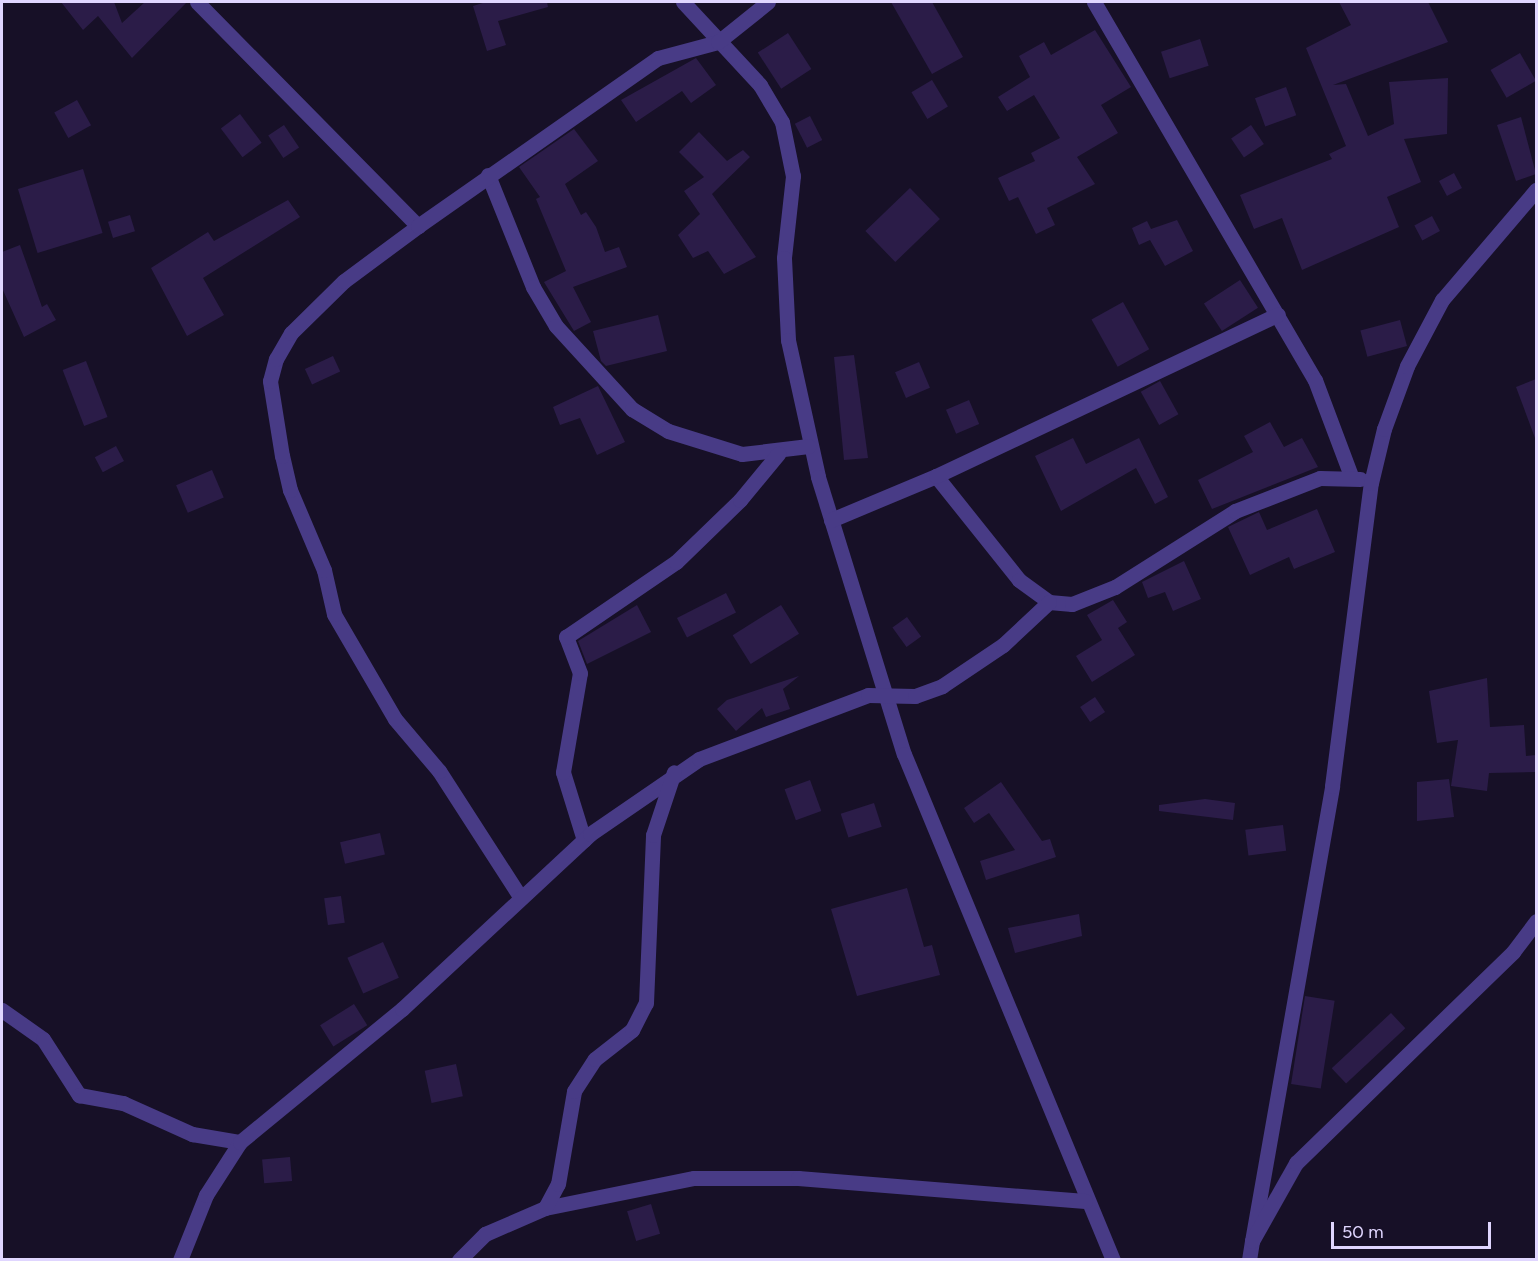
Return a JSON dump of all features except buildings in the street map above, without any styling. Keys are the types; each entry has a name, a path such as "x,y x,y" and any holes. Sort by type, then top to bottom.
{"street":[{"path":"197,2 418,226"},
{"path":"683,2 760,85 791,151 783,290 809,446 916,785 1085,1201 1113,1260"},
{"path":"519,895 439,771 395,719 334,614 324,570 290,490 274,418 270,381 291,333 344,281 488,175 658,58 718,42 768,2"},
{"path":"1094,2 1278,314 1331,411 1351,476"},
{"path":"488,175 533,286 556,326 606,385 668,431 742,454 778,454 809,446"},
{"path":"1249,1260 1332,786 1371,483 1407,366 1442,300 1536,190"},
{"path":"831,520 936,476 1278,314"},
{"path":"584,840 563,772 580,673 566,637 676,562 740,500 778,454"},
{"path":"936,476 982,541 1019,580 1049,602 1072,604 1095,597 1235,511 1320,478 1351,476 1371,483"},
{"path":"180,1260 206,1195 240,1142 402,1009 519,895 584,840 674,772 852,700 886,692 915,696 953,680 1003,645 1049,602"},
{"path":"544,1208 558,1184 574,1091 595,1059 632,1030 646,1003 653,835 674,772"},
{"path":"1252,1241 1296,1163 1513,952 1536,921"},
{"path":"2,1010 43,1039 79,1095 123,1103 192,1134 240,1142"},
{"path":"459,1260 484,1234 544,1208 694,1178 798,1178 1085,1201"}]}
